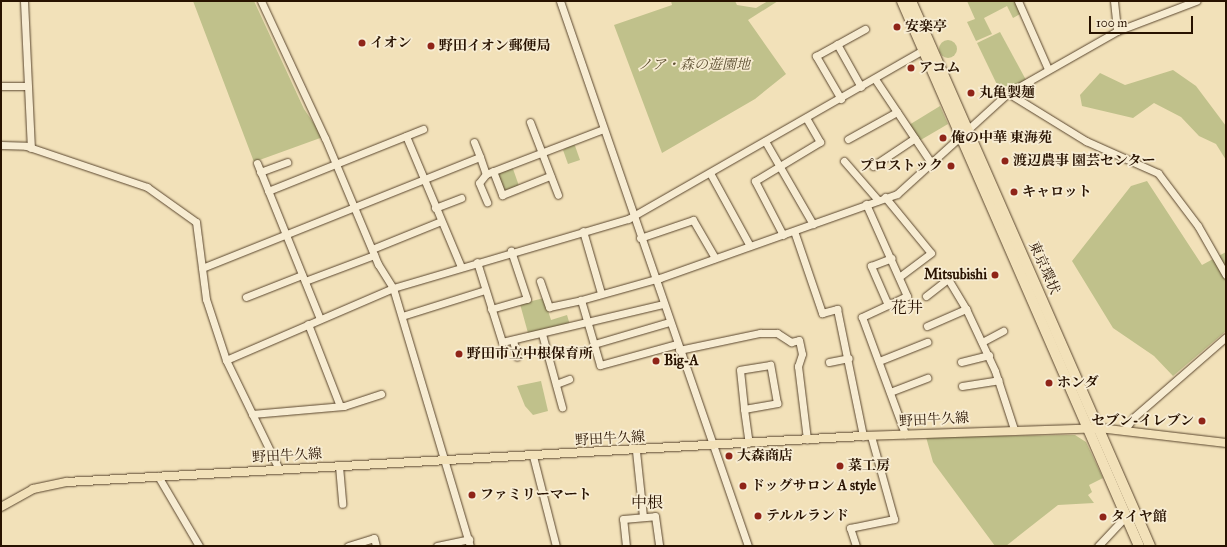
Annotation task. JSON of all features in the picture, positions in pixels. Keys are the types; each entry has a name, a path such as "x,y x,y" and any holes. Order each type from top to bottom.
{"highway":[{"name":"東京環状","path":"902,1 923,50 964,133 1099,428 1150,546"},
{"name":"東京環状","path":"911,1 964,133 1139,546"}],"main road":[{"name":"野田牛久線","path":"1,507 45,484 279,469 636,451 807,439 1014,429 1099,428 1125,429 1226,443"}],"street":[{"path":"24,1 26,86 31,148"},
{"path":"261,1 336,164 373,252 393,288 447,461 469,542 437,546"},
{"path":"560,1 711,446 748,546"},
{"path":"1018,1 1048,69"},
{"path":"1114,1 1117,31"},
{"path":"540,281 549,307 581,300 654,279 897,194 932,164 1008,93 1117,31 1196,1"},
{"path":"841,99 816,56 865,29"},
{"path":"837,44 861,87"},
{"path":"226,360 393,288 461,266 632,216 841,99 923,50"},
{"path":"875,79 932,164"},
{"path":"1,86 26,86"},
{"path":"1008,93 1086,141 1158,173 1198,226 1226,275"},
{"path":"848,139 897,112"},
{"path":"783,235 755,181 820,142 806,118"},
{"path":"530,122 540,153 558,195"},
{"path":"487,202 479,183 490,173 603,128"},
{"path":"268,192 423,129"},
{"path":"406,136 425,179 435,208 461,266"},
{"path":"873,166 915,138"},
{"path":"765,141 813,224"},
{"path":"474,142 480,157 502,195 550,176"},
{"path":"1,145 31,148 148,187 196,222 206,299 226,360 279,469"},
{"path":"202,268 480,157"},
{"path":"844,161 882,198 931,253 899,277"},
{"path":"260,172 286,162"},
{"path":"257,163 320,319"},
{"path":"710,173 750,246"},
{"path":"435,208 461,198"},
{"path":"866,204 892,258 907,296 862,317 905,434"},
{"path":"640,238 693,220 715,258"},
{"path":"246,297 373,252 441,221"},
{"path":"583,231 601,293"},
{"path":"794,231 822,313 837,309 867,436 894,519 850,528 857,546 863,546"},
{"path":"491,309 527,299 512,251"},
{"path":"888,305 871,266 892,258"},
{"path":"477,262 502,342 587,324 663,304"},
{"path":"926,296 948,279 966,309 989,356 999,380 1014,429"},
{"path":"402,316 485,290"},
{"path":"581,300 600,365 678,347 760,333 777,333 791,342 799,340 802,354 798,366 807,439"},
{"path":"927,326 966,309"},
{"path":"594,344 669,322"},
{"path":"308,324 340,406"},
{"path":"982,342 1003,331"},
{"path":"542,334 562,407"},
{"path":"1125,429 1134,417 1226,337"},
{"path":"513,340 517,357"},
{"path":"879,361 927,342"},
{"path":"962,362 989,356"},
{"path":"829,362 848,358"},
{"path":"744,409 777,403 774,364 740,370 744,409 749,443"},
{"path":"890,392 927,378"},
{"path":"556,384 569,379"},
{"path":"962,386 999,380"},
{"path":"252,414 340,406 381,394"},
{"path":"636,451 643,517"},
{"path":"533,456 556,546"},
{"path":"339,466 342,504"},
{"path":"158,476 199,546"},
{"path":"626,546 623,520 655,516 659,546"},
{"path":"1098,546 1126,516"},
{"path":"348,546 374,538 376,546"}],"green space":[{"path":"193,1 254,1 304,109 323,137 254,162"},
{"name":"ノア・森の遊園地","path":"671,1 735,1 737,5 756,8 768,1 778,1 748,20 786,74 755,99 662,153 614,25 672,5"},
{"path":"967,1 1015,1 1020,14 1013,18 1007,6 984,18 992,34 976,41 967,22 975,19"},
{"path":"1000,32 1026,80 1002,95 977,43"},
{"path":"948,40 954,43 957,49 954,55 948,58 942,55 939,49 942,43"},
{"path":"1173,70 1196,86 1226,126 1226,160 1216,144 1199,136 1181,117 1154,103 1133,118 1082,106 1080,95 1100,73 1125,85"},
{"path":"940,106 948,124 919,141 909,125"},
{"path":"574,143 580,160 568,164 563,150"},
{"path":"512,166 519,186 502,191 496,173"},
{"path":"1147,181 1202,265 1226,252 1226,331 1173,376 1154,356 1113,328 1072,261 1131,186"},
{"path":"544,298 551,320 567,315 570,325 528,333 520,304"},
{"path":"541,381 548,411 533,415 525,406 517,386"},
{"path":"1075,435 1086,442 1103,478 1089,485 1092,492 1088,495 1094,503 1058,505 1006,546 995,546 933,462 926,437"}],"place":[{"name":"安楽亭","path":"897,27"},
{"name":"イオン","path":"362,43"},
{"name":"野田イオン郵便局","path":"431,46"},
{"name":"アコム","path":"911,68"},
{"name":"丸亀製麺","path":"971,93"},
{"name":"俺の中華 東海苑","path":"943,138"},
{"name":"渡辺農事 園芸センター","path":"1005,161"},
{"name":"プロストック","path":"951,166"},
{"name":"キャロット","path":"1014,192"},
{"name":"Mitsubishi","path":"995,275"},
{"name":"野田市立中根保育所","path":"459,354"},
{"name":"Big-A","path":"656,361"},
{"name":"ホンダ","path":"1049,383"},
{"name":"セブン-イレブン","path":"1202,421"},
{"name":"大森商店","path":"729,456"},
{"name":"菜工房","path":"840,466"},
{"name":"ドッグサロン A style","path":"743,486"},
{"name":"ファミリーマート","path":"472,495"},
{"name":"テルルランド","path":"758,516"},
{"name":"タイヤ館","path":"1103,517"}],"district":[{"name":"花井","path":"907,308"},
{"name":"中根","path":"647,503"}]}
